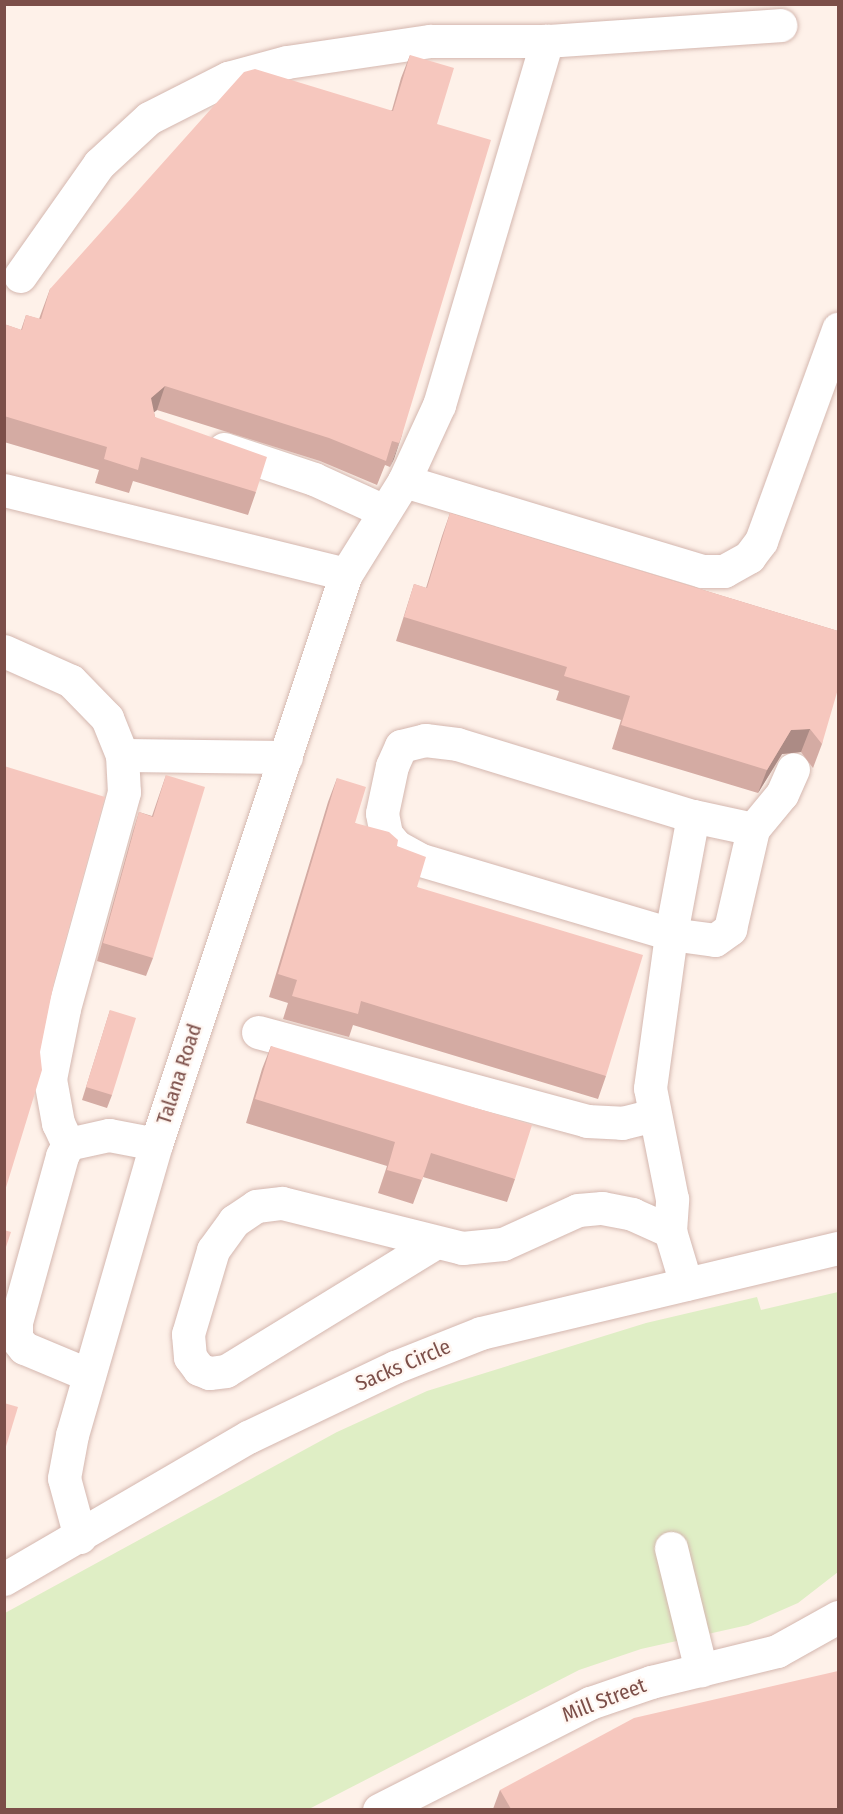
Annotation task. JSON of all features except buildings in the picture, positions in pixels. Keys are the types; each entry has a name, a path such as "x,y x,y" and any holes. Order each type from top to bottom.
{"street":[{"path":"20,276 99,164 149,118 219,83 287,62 430,41 547,41 780,25"},
{"name":"Talana Road","path":"80,1537 64,1478 90,1375 156,1144 346,574 404,481 439,405 547,41"},
{"path":"404,481 702,572 724,571 749,557 761,541 838,329"},
{"path":"193,438 314,479 384,511"},
{"path":"4,490 346,574"},
{"path":"4,651 71,681 107,718 122,755 124,792 64,1009 50,1079 58,1123 68,1143 16,1322 16,1338 24,1348 90,1375"},
{"path":"753,829 693,816 457,744 425,740 401,746 392,766 382,813 386,834 396,846 421,860 671,934 704,941 723,937 730,929 753,829 782,794 793,769"},
{"path":"122,755 286,757"},
{"path":"686,1284 670,1231 672,1199 652,1115 650,1088 671,934 693,816"},
{"path":"258,1032 587,1121 622,1123 652,1115"},
{"path":"68,1143 109,1135 156,1144"},
{"path":"433,1244 226,1371 209,1373 199,1369 190,1357 188,1334 213,1250 234,1221 256,1206 282,1203 433,1244 483,1249 503,1244 560,1216 602,1208 632,1214 670,1231"},
{"name":"Sacks Circle","path":"4,1579 80,1537 248,1437 395,1367 482,1333 838,1248"},
{"path":"671,1548 701,1670"},
{"name":"Mill Street","path":"379,1809 421,1800 590,1703 651,1682 777,1650 838,1617"}],"green space":[{"path":"838,1292 838,1572 798,1603 748,1625 641,1649 579,1670 309,1809 5,1810 5,1613 337,1432 427,1391 646,1323 757,1297 761,1310"}]}
